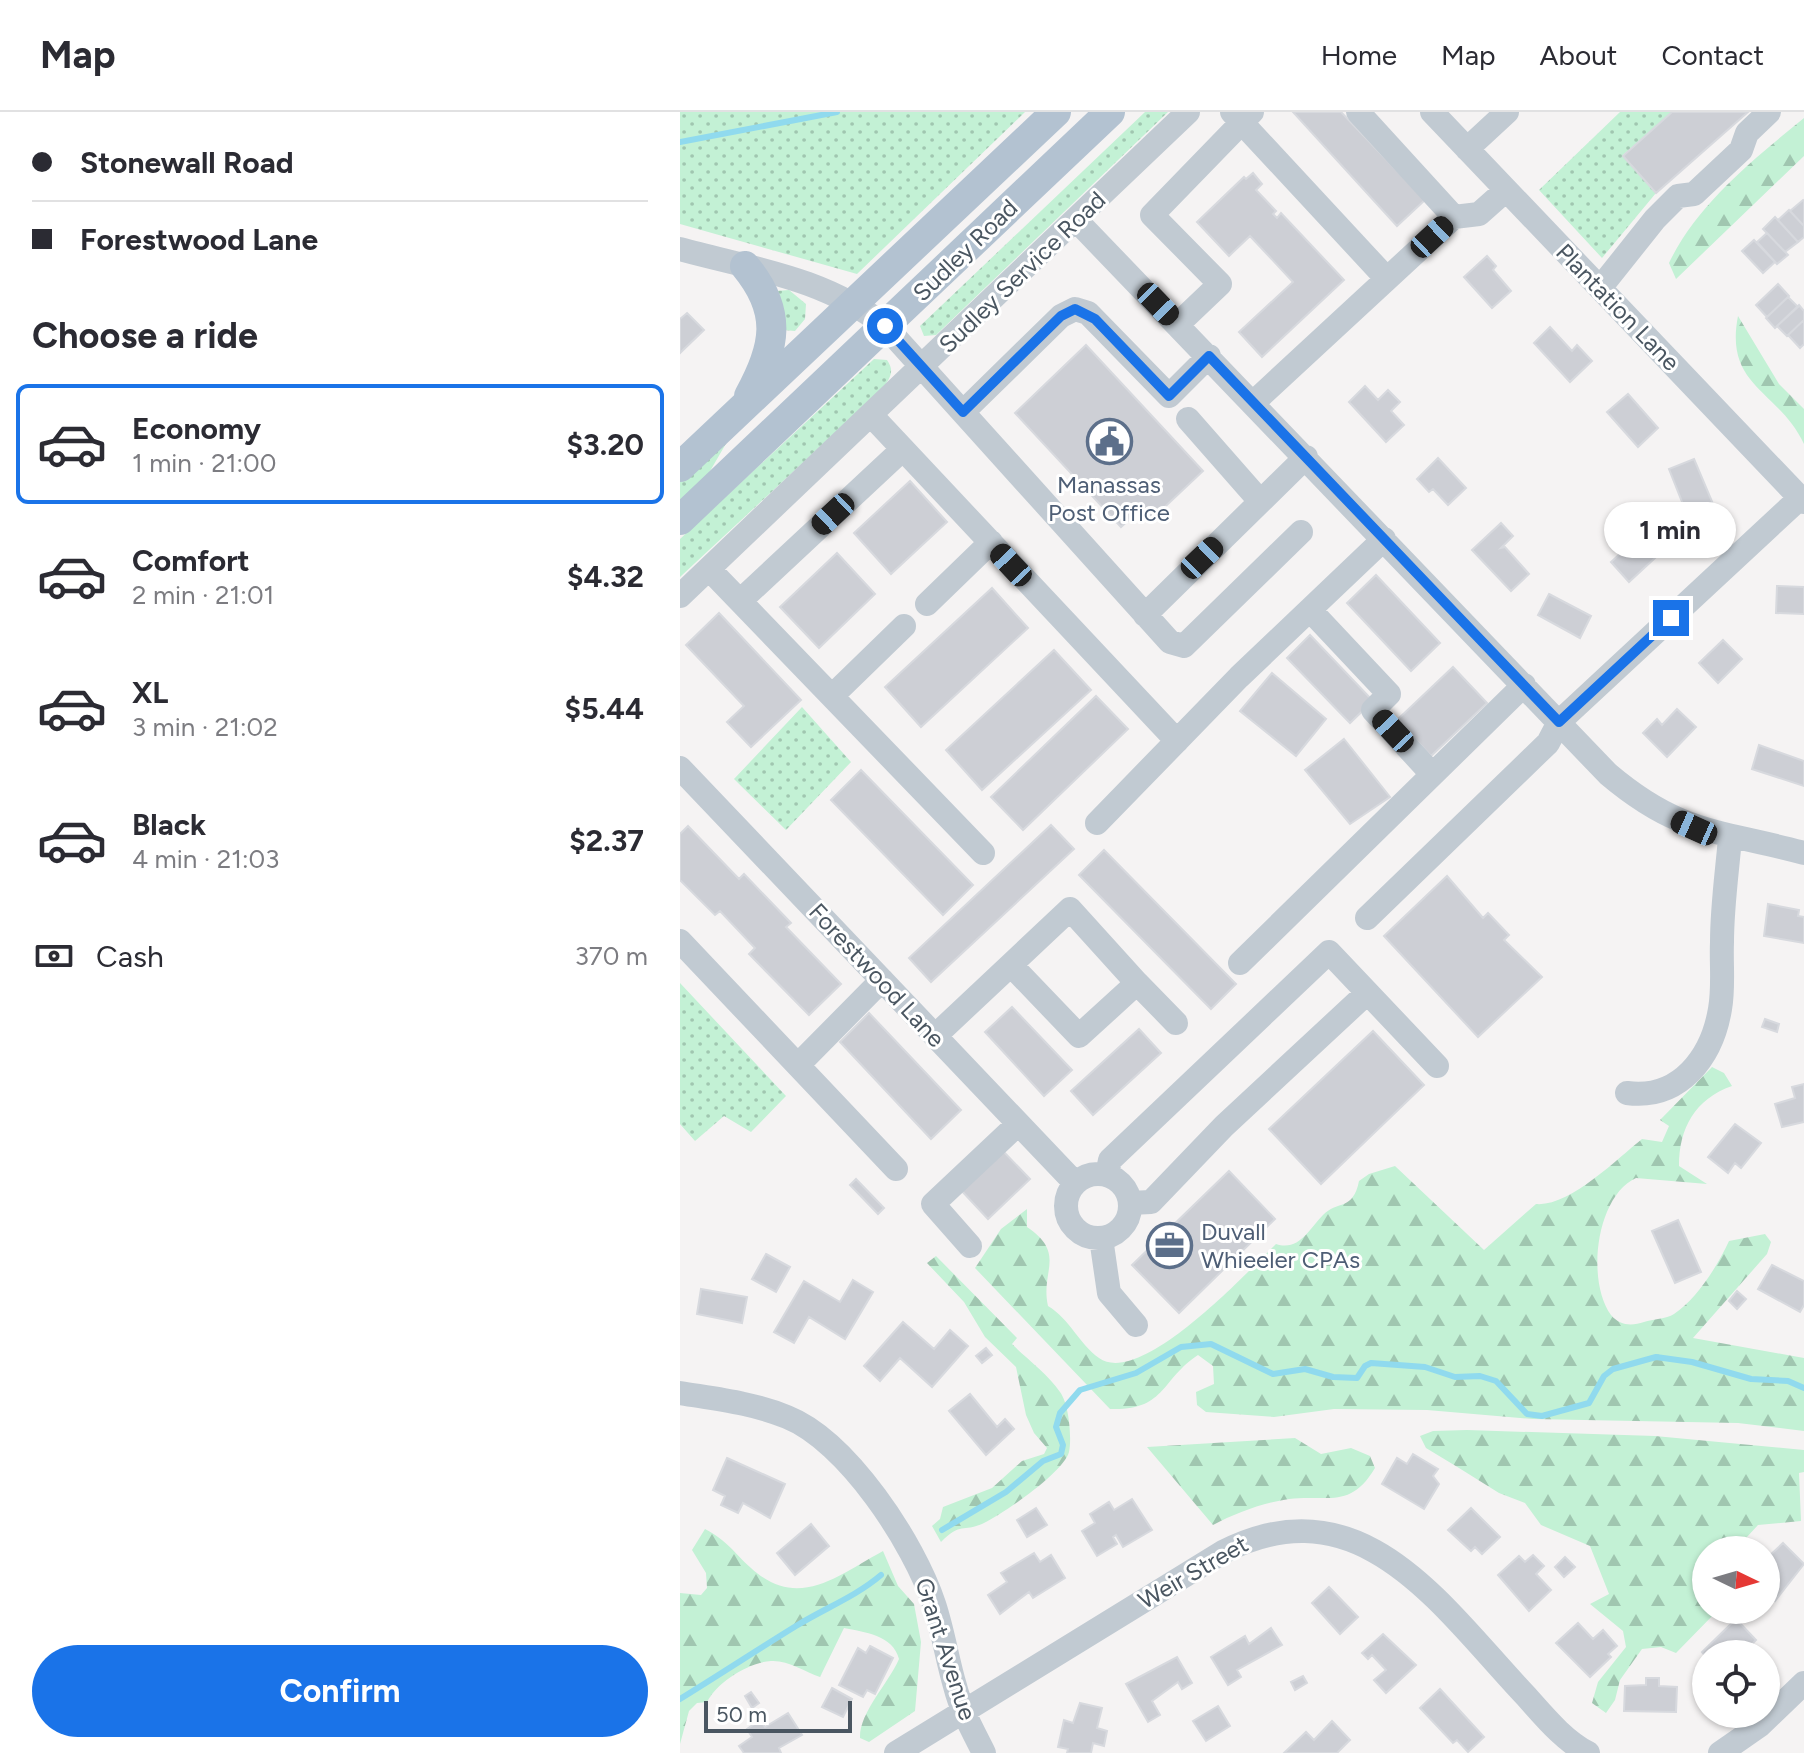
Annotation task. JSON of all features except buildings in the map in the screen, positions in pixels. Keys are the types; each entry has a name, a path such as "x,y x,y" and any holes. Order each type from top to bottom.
{"main road":[{"name":"Sudley Road","path":"680,467 1056,112"},
{"name":"Sudley Road","path":"680,520 1110,112"},
{"path":"737,414 756,384 773,327 767,298 745,266"}],"street":[{"name":"Sudley Service Road","path":"680,596 1188,112"},
{"path":"1358,112 1454,217"},
{"name":"Plantation Lane","path":"1432,112 1802,500"},
{"path":"1467,149 1507,112"},
{"path":"1600,288 1655,219 1678,196 1694,194 1741,150 1747,133 1769,112"},
{"path":"1178,324 1220,284 1152,215 1242,115 1387,279"},
{"path":"1254,402 1454,217 1479,214 1506,190"},
{"path":"1076,220 1634,796 1694,828 1804,853"},
{"path":"680,249 816,285 856,303 885,326 1170,642 1184,646 1301,532"},
{"path":"963,412 1061,316 1075,309 1095,319 1169,396 1209,356"},
{"path":"871,415 1177,741"},
{"path":"1188,419 1260,501"},
{"path":"740,601 903,449"},
{"path":"1145,615 1306,457"},
{"path":"1367,918 1548,743 1559,722 1802,500"},
{"path":"1097,823 1384,539"},
{"path":"927,604 991,542"},
{"path":"709,569 983,853"},
{"path":"1310,610 1389,694 1373,710 1432,774"},
{"path":"832,696 904,626"},
{"path":"1240,963 1524,685"},
{"name":"Forestwood Lane","path":"680,768 1075,1183"},
{"path":"1627,1093 1667,1089 1684,1079 1705,1054 1720,1010 1730,838"},
{"path":"935,1036 1070,909 1176,1023"},
{"path":"680,941 896,1169"},
{"path":"1107,1175 1110,1160 1329,952 1437,1066"},
{"path":"1011,965 1079,1036 1137,983"},
{"path":"798,1065 882,980"},
{"path":"1130,1203 1151,1202 1224,1126 1367,993"},
{"path":"970,1246 933,1204 1018,1124"},
{"path":"1091,1174 1107,1175 1123,1185 1130,1203 1122,1226 1101,1238 1078,1231 1068,1218 1066,1202 1075,1183 1091,1174"},
{"path":"1101,1238 1109,1293 1136,1325"},
{"name":"Grant Avenue","path":"680,1393 789,1417 831,1445 869,1491 916,1563 933,1600 963,1711 984,1753"},
{"name":"Weir Street","path":"896,1753 1223,1552 1264,1533 1317,1529 1363,1542 1402,1569 1561,1734 1588,1753"},
{"path":"1720,1753 1759,1726 1804,1683"}],"green space":[{"path":"680,112 1025,112 857,274 680,224"},
{"path":"1145,112 1168,112 936,335 924,336 920,326"},
{"path":"1620,112 1672,112 1623,155 1656,193 1602,258 1539,190"},
{"path":"1804,118 1804,156 1676,279 1669,263 1695,221 1728,184"},
{"path":"789,290 806,304 805,319 795,331 783,330 776,291"},
{"path":"1738,316 1779,384 1804,409 1804,444 1781,411 1746,373 1736,340"},
{"path":"874,359 887,360 891,368 883,388 680,577 680,539"},
{"path":"731,435 706,478 680,503 680,482"},
{"path":"802,707 851,762 786,830 734,779"},
{"path":"680,983 786,1096 751,1132 724,1116 695,1141 680,1124"},
{"path":"1712,1067 1724,1073 1732,1086 1708,1099 1692,1117 1682,1139 1679,1166 1707,1184 1636,1178 1622,1188 1604,1220 1599,1240 1597,1261 1603,1300 1611,1315 1626,1324 1671,1316 1699,1291 1729,1241 1765,1234 1771,1242 1767,1254 1693,1338 1804,1358 1804,1431 1738,1423 1533,1419 1427,1410 1334,1409 1274,1417 1206,1412 1197,1405 1196,1392 1214,1384 1213,1366 1198,1355 1153,1399 1142,1405 1110,1409 975,1268 1001,1229 1027,1209 1027,1227 1039,1237 1049,1255 1048,1306 1099,1358 1118,1363 1140,1357 1193,1322 1276,1244 1284,1246 1298,1242 1329,1210 1349,1201 1359,1181 1369,1174 1395,1166 1484,1250 1536,1204 1549,1203 1577,1190 1642,1139 1662,1142 1669,1126 1660,1120"},
{"path":"936,1256 1017,1338 1012,1344 1055,1385 1068,1413 1070,1438 1065,1460 1032,1492 993,1518 977,1526 958,1529 941,1542 932,1526 940,1519 943,1507 992,1488 1022,1461 1044,1454 1047,1448 1034,1433 1026,1415 1016,1367 985,1337 964,1302 927,1263"},
{"path":"1433,1431 1655,1436 1804,1450 1804,1472 1799,1473 1801,1521 1758,1525 1748,1536 1692,1536 1692,1624 1704,1624 1676,1653 1661,1647 1642,1649 1620,1680 1615,1700 1606,1713 1592,1703 1598,1682 1626,1647 1623,1631 1590,1604 1609,1594 1590,1546 1541,1525 1525,1503 1499,1493 1426,1448 1420,1436"},
{"path":"1295,1438 1321,1454 1351,1448 1370,1456 1375,1468 1366,1481 1347,1495 1279,1501 1213,1525 1147,1447"},
{"path":"705,1529 725,1542 768,1581 785,1587 817,1585 883,1551 898,1586 914,1604 921,1642 915,1711 869,1742 860,1738 864,1719 899,1659 896,1651 884,1640 844,1628 820,1677 777,1661 762,1662 743,1669 725,1681 707,1702 697,1703 689,1711 680,1744 680,1593 701,1595 707,1588 706,1573 692,1550"}],"waterway":[{"path":"680,142 837,112"},
{"path":"942,1530 1006,1492 1043,1461 1061,1454 1063,1445 1056,1427 1060,1413 1080,1390 1136,1373 1181,1347 1211,1344 1273,1374 1305,1369 1333,1377 1357,1378 1371,1363 1425,1367 1455,1377 1480,1376 1496,1381 1527,1414 1542,1416 1589,1403 1604,1376 1613,1369 1656,1357 1692,1362 1751,1379 1788,1381 1804,1388"},
{"path":"680,1699 881,1575"}],"place":[{"name":"Manassas Post Office","path":"1109,442"},
{"name":"Duvall Whieeler CPAs","path":"1170,1245"}],"route":[{"path":"885,326 963,412 1061,316 1075,309 1081,309 1095,319 1169,396 1209,356 1559,722 1671,618"}]}
